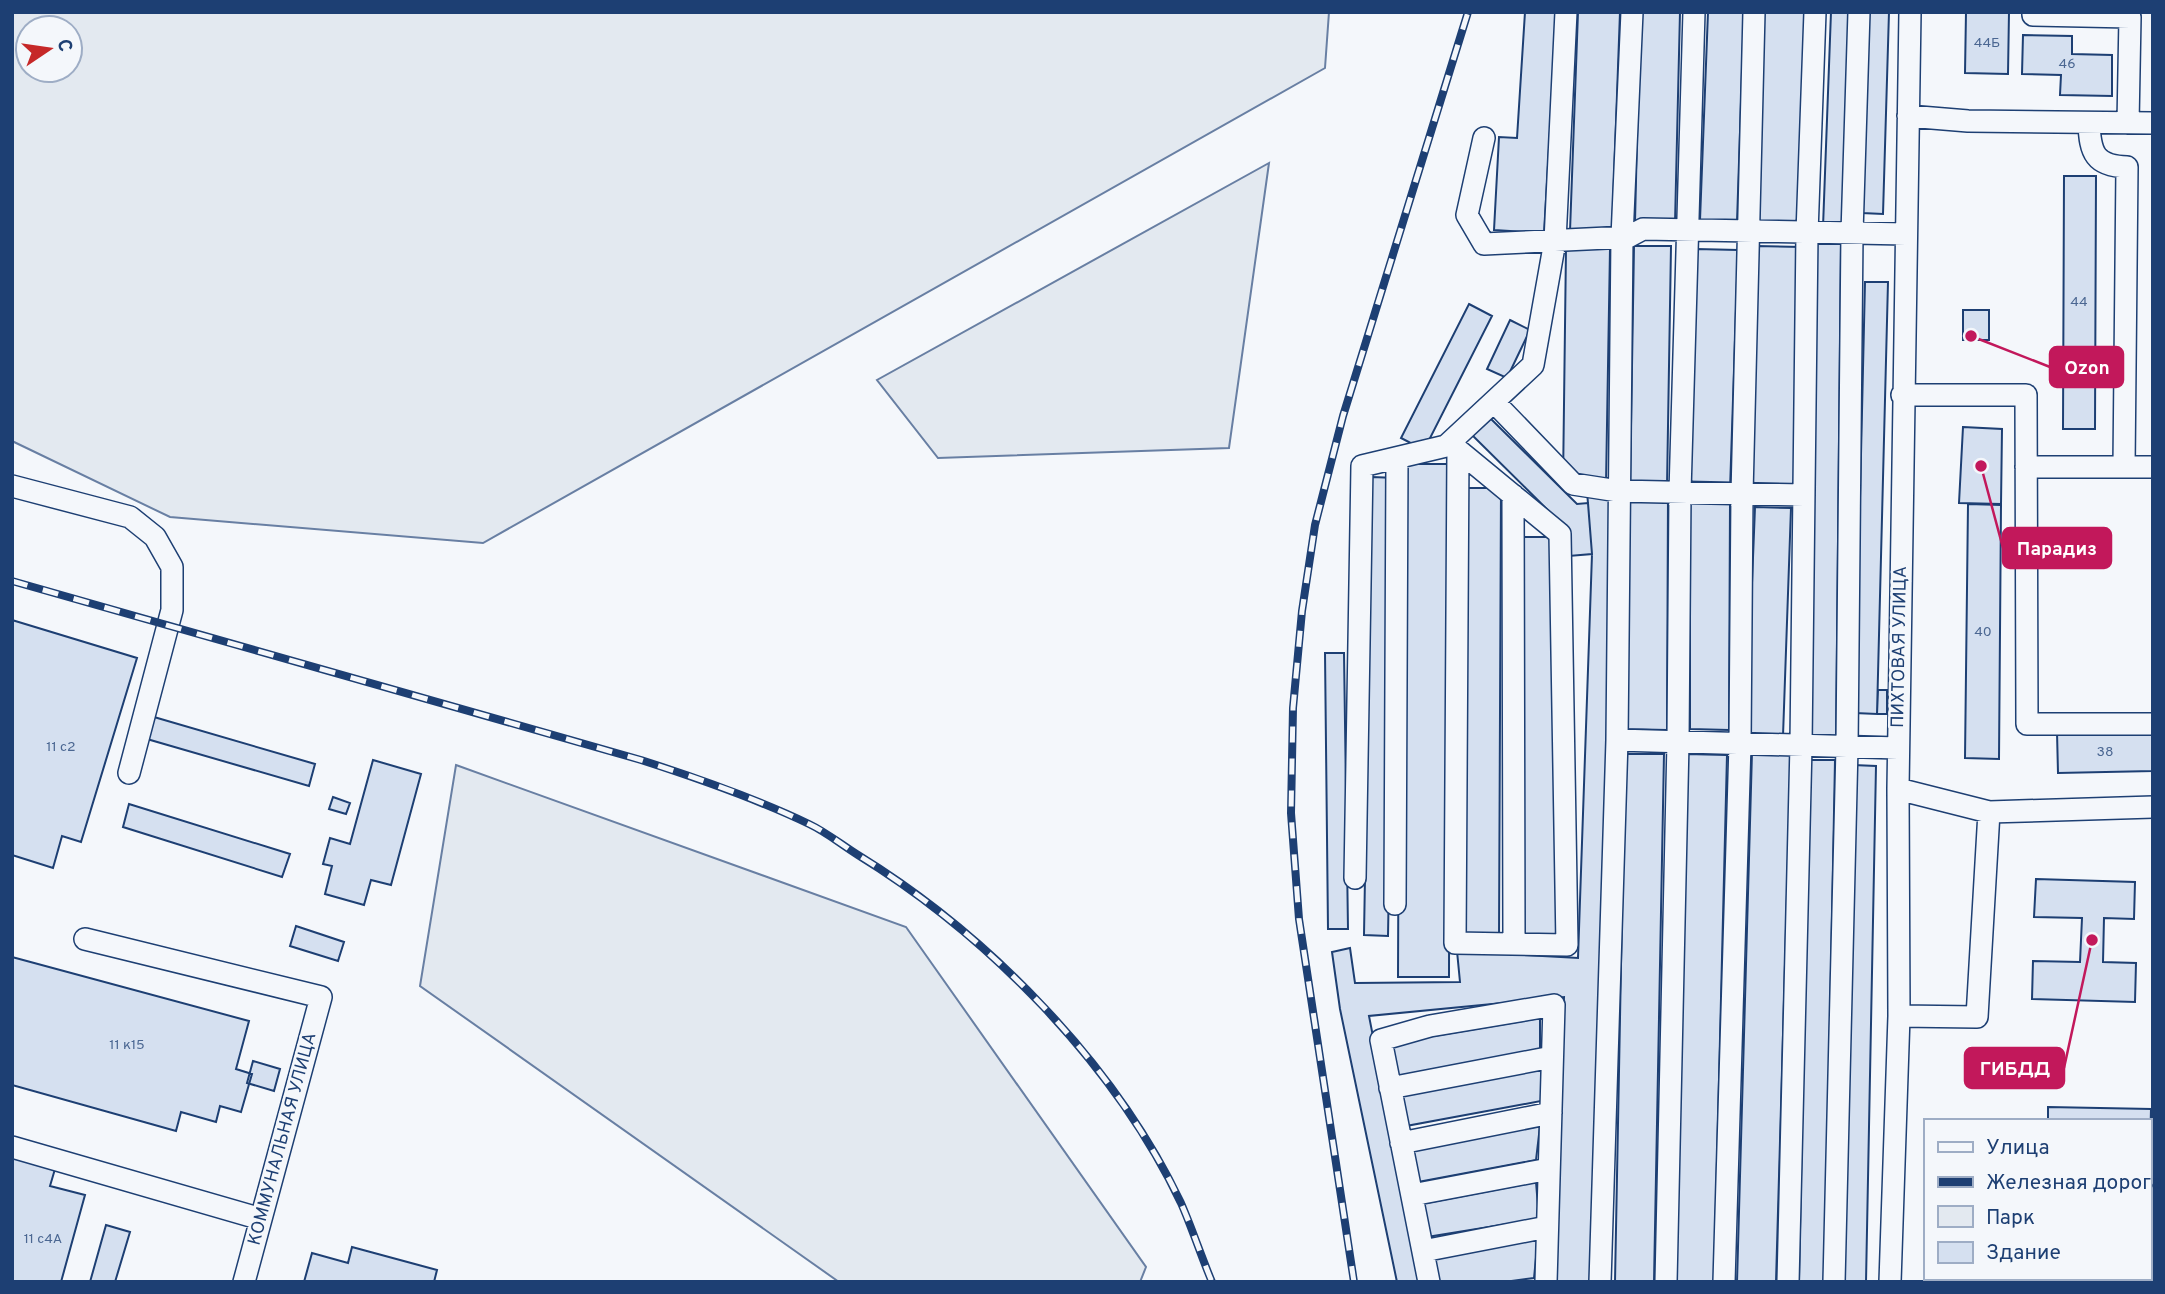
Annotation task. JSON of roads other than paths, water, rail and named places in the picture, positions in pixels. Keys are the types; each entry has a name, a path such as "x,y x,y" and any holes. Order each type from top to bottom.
{"street":[{"path":"1355,878 1362,466 1454,446 1560,534 1567,945 1455,943 1454,446 1494,401 1534,365 1555,240 1566,12"},
{"path":"1600,1282 1617,740 1622,237 1632,12"},
{"path":"1666,1282 1678,742 1680,492 1695,12"},
{"path":"1724,1282 1740,744 1742,494 1754,12"},
{"path":"1788,1282 1801,746 1807,233 1815,12"},
{"path":"1834,1282 1847,747 1852,233 1859,12"},
{"name":"ПИХТОВАЯ УЛИЦА","path":"1891,1282 1899,1016 1898,748 1910,12"},
{"path":"2033,12 2033,15 2130,17 2128,123"},
{"path":"1908,116 1968,121 2153,122"},
{"path":"2089,123 2090,145 2098,158 2111,166 2127,167 2124,467"},
{"path":"1484,138 1467,215 1484,244 1622,237 1643,229 1906,234"},
{"path":"1902,395 2026,395 2027,724 2153,724"},
{"path":"1494,401 1573,484 1618,491 1804,495"},
{"path":"1395,904 1396,458"},
{"path":"2026,467 2153,467"},
{"path":"12,486 130,517 155,537 172,568 172,610 129,773"},
{"path":"1513,495 1514,944"},
{"path":"1617,740 1898,748"},
{"path":"1898,789 1989,812 2153,807"},
{"path":"1899,1016 1978,1017 1989,812"},
{"name":"КОММУНАЛЬНАЯ УЛИЦА","path":"85,939 321,997 244,1282"},
{"path":"1429,1282 1381,1040 1430,1026 1554,1005 1546,1282"},
{"path":"1390,1088 1552,1058"},
{"path":"1401,1143 1551,1113"},
{"path":"12,1147 261,1219"},
{"path":"1412,1195 1549,1169"},
{"path":"1423,1251 1548,1227"}],"railway":[{"path":"1354,1282 1299,919 1291,813 1293,708 1302,611 1315,525 1343,416 1468,12"},
{"path":"12,581 641,760 747,797 822,831 906,887 954,924 1044,1007 1084,1053 1121,1101 1154,1151 1181,1203 1212,1282"}],"place":[{"name":"Ozon","path":"1971,336"},
{"name":"Парадиз","path":"1981,466"},
{"name":"ГИБДД","path":"2092,940"}]}
